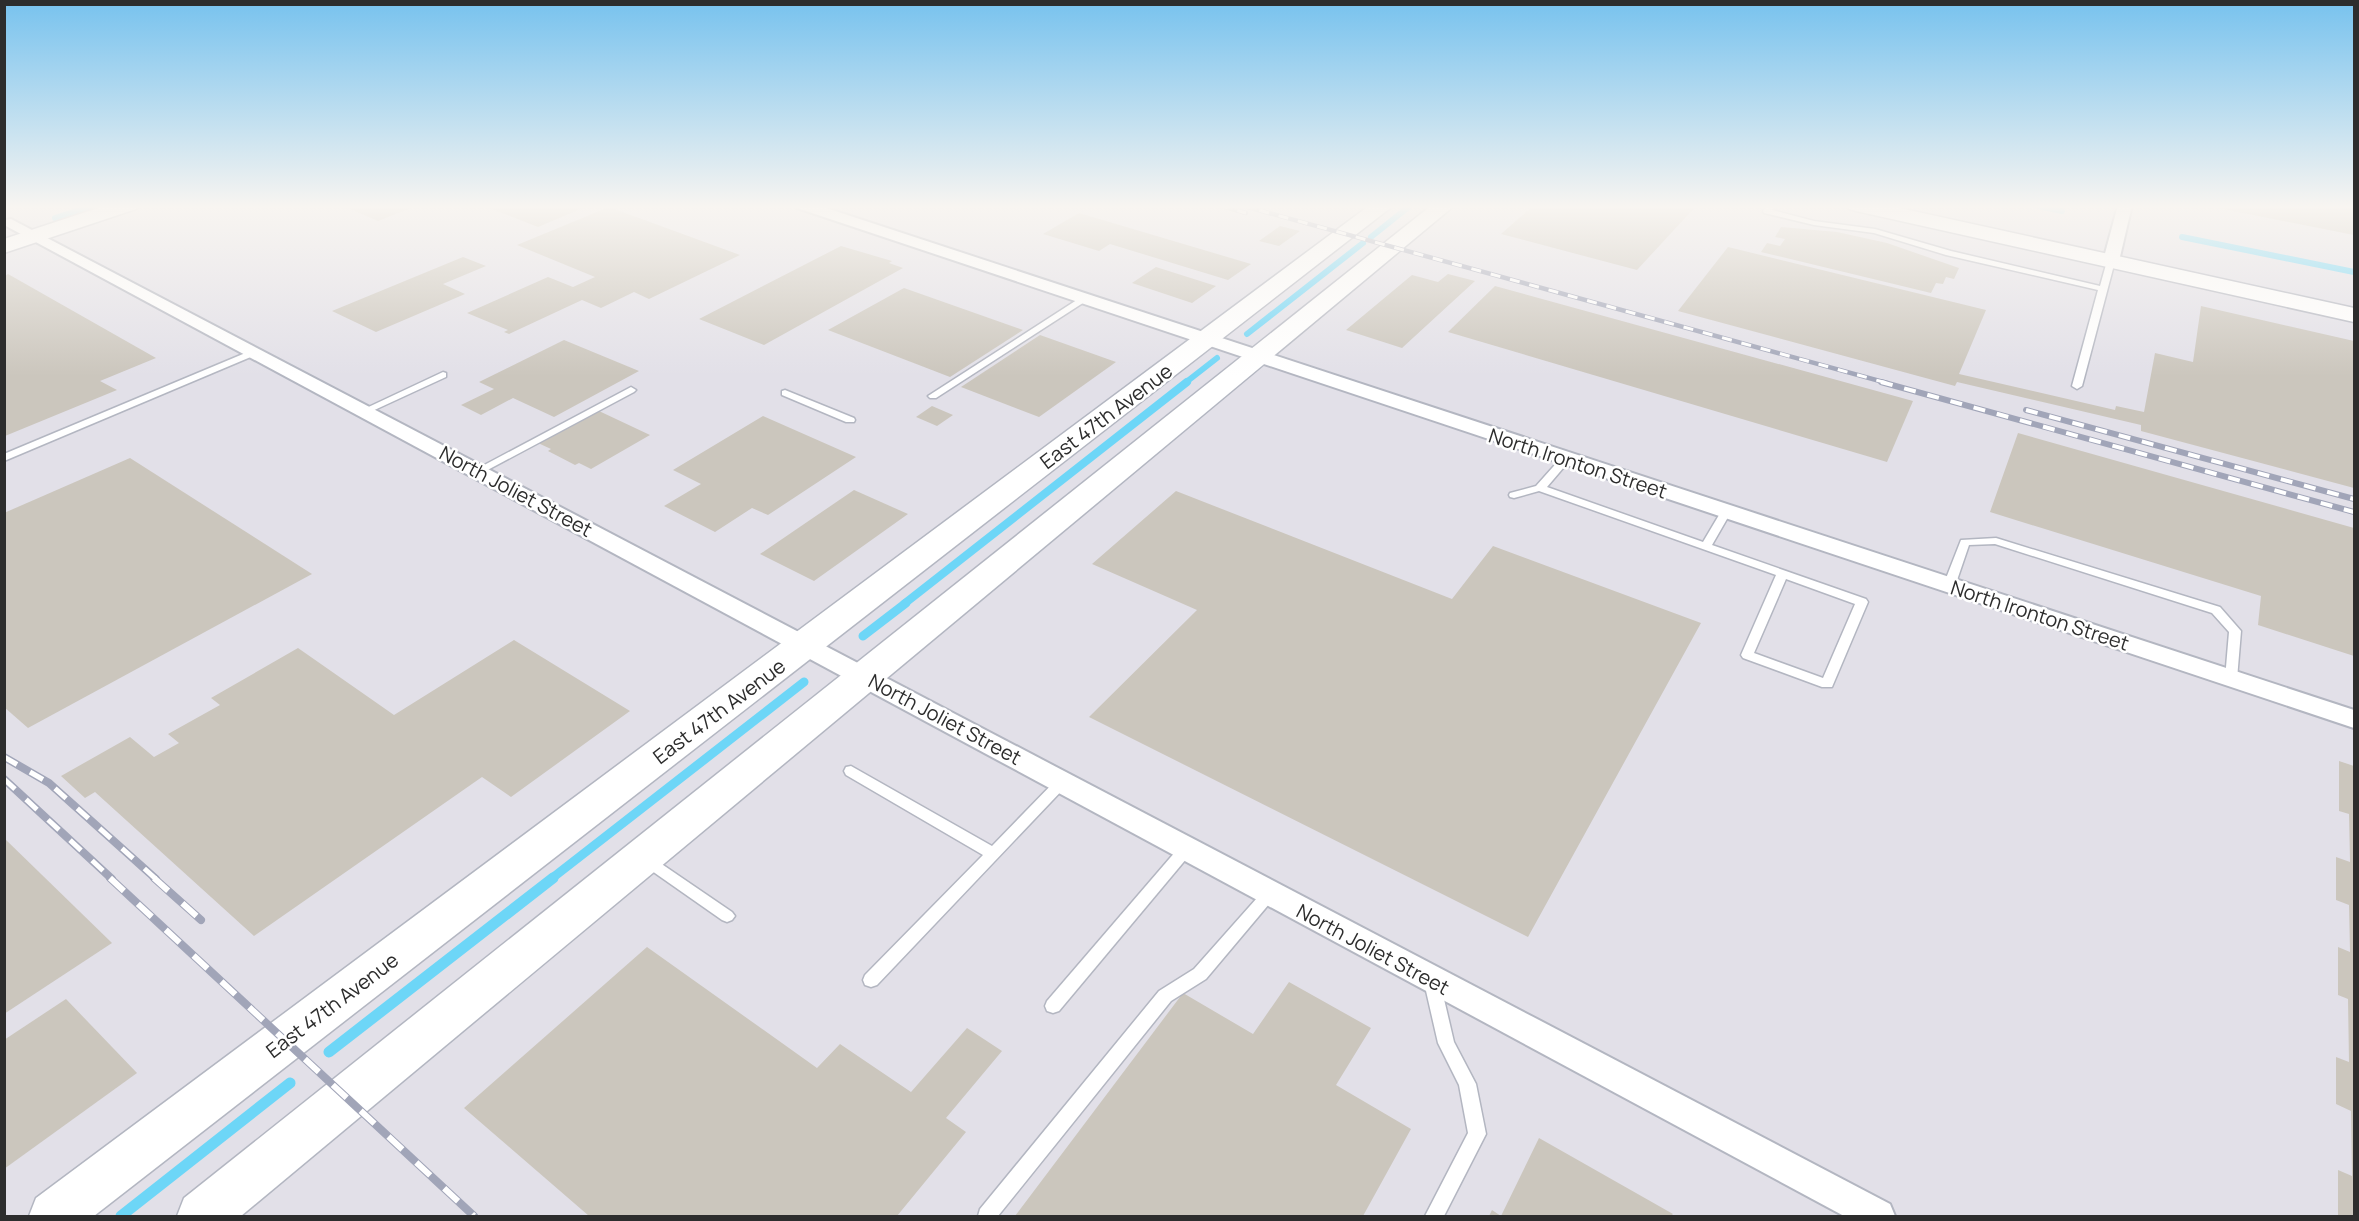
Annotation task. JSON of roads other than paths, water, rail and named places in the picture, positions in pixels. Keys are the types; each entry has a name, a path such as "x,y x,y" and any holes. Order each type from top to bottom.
{"main road":[{"name":"East 47th Avenue","path":"54,1216 1309,262"},
{"path":"202,1216 1375,262"},
{"path":"2145,262 2355,315"},
{"path":"2156,262 2355,299"}],"street":[{"name":"North Joliet Street","path":"85,262 1187,848 1432,981 1878,1216"},
{"name":"North Ironton Street","path":"972,262 2355,719"}],"lane":[{"path":"1984,262 2103,289"},
{"path":"2077,386 2111,262"},
{"path":"933,396 1083,299"},
{"path":"4,458 255,352"},
{"path":"364,411 443,375"},
{"path":"478,471 631,390"},
{"path":"785,393 850,420"},
{"path":"1514,495 1540,488 1565,459"},
{"path":"1540,488 1862,602 1827,684 1747,655 1782,574"},
{"path":"1706,546 1726,512"},
{"path":"1949,586 1965,542 1996,541 2216,610 2235,631 2231,679"},
{"path":"851,771 993,854"},
{"path":"871,980 1063,782"},
{"path":"1053,1006 1187,848"},
{"path":"644,858 728,916"},
{"path":"987,1216 1165,996 1200,974 1270,893"},
{"path":"1432,981 1446,1043 1467,1084 1477,1134 1434,1216"}],"waterway":[{"path":"1247,334 1339,262"},
{"path":"2305,262 2354,272"},
{"path":"1185,383 1217,358"},
{"path":"904,604 1187,382"},
{"path":"863,636 906,603"},
{"path":"551,879 804,682"},
{"path":"329,1052 553,878"},
{"path":"121,1216 290,1083"}],"railway":[{"path":"1447,262 1887,383"},
{"path":"1881,382 2354,512"},
{"path":"2026,410 2354,499"},
{"path":"4,757 49,783 156,879"},
{"path":"4,779 112,879"},
{"path":"110,878 474,1216"},
{"path":"154,878 201,920"}]}
